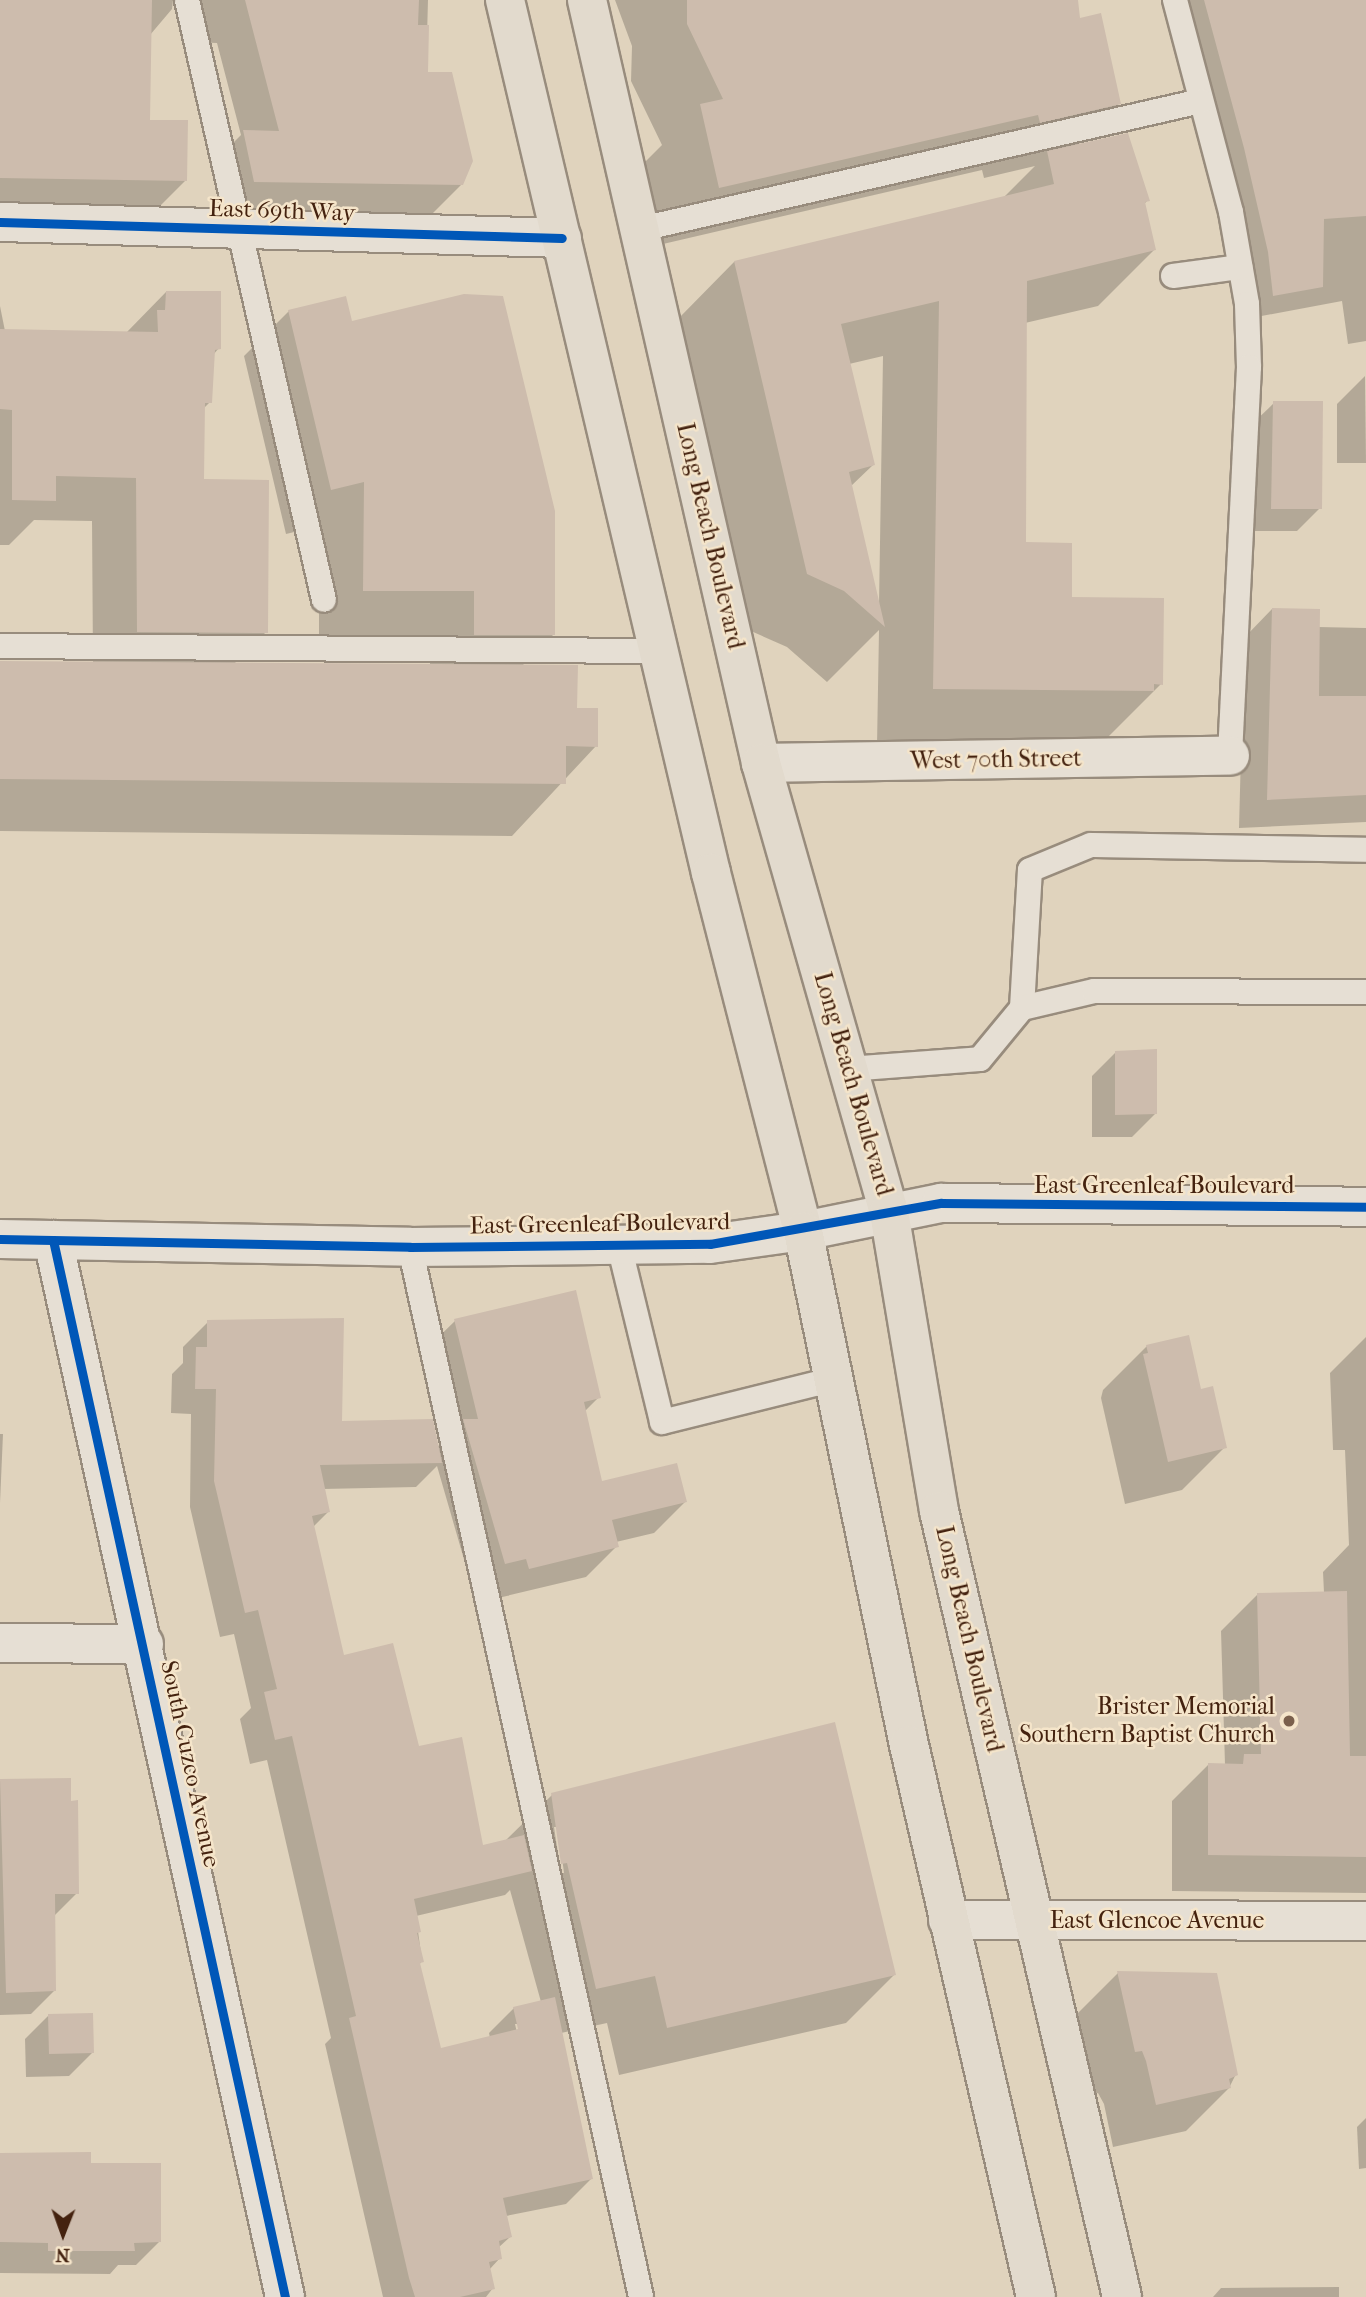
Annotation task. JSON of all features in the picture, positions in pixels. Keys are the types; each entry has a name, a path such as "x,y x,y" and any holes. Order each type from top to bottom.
{"main road":[{"path":"505,0 658,650 803,1231 948,1920 1036,2297"},
{"name":"Long Beach Boulevard","path":"587,0 761,763 889,1212 939,1511 1122,2297"}],"street":[{"name":"East 69th Way","path":"0,222 562,238"},
{"name":"West 70th Street","path":"761,763 1230,756"},
{"name":"East Greenleaf Boulevard","path":"0,1239 410,1247 710,1244 803,1231 941,1203 1366,1207"},
{"name":"South Cuzco Avenue","path":"53,1240 144,1644 285,2297"},
{"path":"0,1643 144,1644"},
{"name":"East Glencoe Avenue","path":"948,1920 1366,1921"}],"lane":[{"path":"187,0 324,600"},
{"path":"1175,0 1231,212 1247,304 1250,367 1230,756"},
{"path":"641,229 1201,101"},
{"path":"1172,276 1240,267"},
{"path":"0,646 658,650"},
{"path":"848,1069 980,1059 1022,1008 1030,870 1091,845 1366,850"},
{"path":"1022,1008 1094,991 1366,992"},
{"path":"619,1245 662,1422 834,1379"},
{"path":"410,1247 641,2297"}],"building":[{"path":"0,0 152,0 150,120 188,120 187,181 0,178"},
{"path":"245,0 419,0 418,25 429,25 428,72 452,72 473,161 463,185 254,182 243,130 279,131"},
{"path":"687,0 1078,0 1080,18 1101,13 1121,104 1040,123 1038,115 719,188 700,104 723,99 687,24"},
{"path":"1204,0 1366,0 1366,216 1324,219 1323,287 1273,296 1268,252 1244,148"},
{"path":"1128,133 1150,201 1145,202 1156,250 1027,281 1026,542 1072,543 1072,597 1164,598 1163,685 1154,684 1154,691 933,689 939,301 841,324 875,465 849,472 885,627 844,591 807,574 734,261 1054,184 1047,151"},
{"path":"166,291 221,291 221,349 215,350 212,403 205,403 204,479 269,480 268,633 137,632 136,478 56,476 56,501 12,500 12,410 0,409 0,329 158,332 157,310 165,310"},
{"path":"464,294 503,296 555,511 555,635 474,635 474,591 363,591 364,482 331,490 288,310 346,296 352,321"},
{"path":"1273,401 1323,401 1322,509 1271,509"},
{"path":"1272,608 1320,609 1319,696 1366,696 1366,795 1267,800"},
{"path":"0,661 578,665 577,708 598,708 598,747 566,746 566,784 0,779"},
{"path":"1157,1049 1157,1114 1115,1115 1115,1051"},
{"path":"576,1290 601,1398 584,1402 602,1481 677,1463 687,1502 612,1520 619,1547 529,1569 526,1559 505,1564 463,1419 478,1419 454,1319"},
{"path":"344,1318 342,1421 433,1419 442,1463 320,1465 330,1512 312,1516 344,1655 393,1643 419,1746 462,1737 483,1845 524,1835 532,1871 414,1899 421,1932 417,1933 424,1962 420,1963 441,2048 518,2029 513,2007 555,1997 593,2179 503,2198 512,2237 499,2241 502,2259 489,2262 495,2289 460,2297 415,2297 409,2278 349,2018 356,2016 292,1736 275,1740 264,1692 277,1689 258,1610 245,1613 214,1481 216,1389 195,1389 196,1347 207,1347 207,1320"},
{"path":"1189,1335 1201,1389 1213,1386 1227,1448 1168,1462 1143,1354 1148,1353 1146,1345"},
{"path":"1347,1591 1350,1756 1366,1756 1366,1857 1208,1855 1208,1763 1243,1764 1244,1754 1261,1754 1257,1593"},
{"path":"835,1722 896,1975 667,2028 655,1976 596,1989 567,1863 561,1864 551,1793"},
{"path":"71,1778 71,1801 78,1800 79,1894 55,1894 56,1991 6,1993 0,1779"},
{"path":"1117,1971 1217,1973 1238,2075 1229,2079 1231,2088 1156,2105 1146,2061 1142,2051 1135,2052"},
{"path":"93,2013 94,2053 49,2054 48,2014"},
{"path":"91,2152 91,2163 161,2163 161,2242 134,2243 135,2251 48,2251 48,2243 0,2242 0,2153"}],"cycle path":[{"path":"0,222 562,238"},
{"path":"0,1239 410,1247 710,1244 941,1203 1366,1207"},
{"path":"53,1240 285,2297"}],"place":[{"name":"Brister Memorial Southern Baptist Church","path":"1289,1721"}]}
